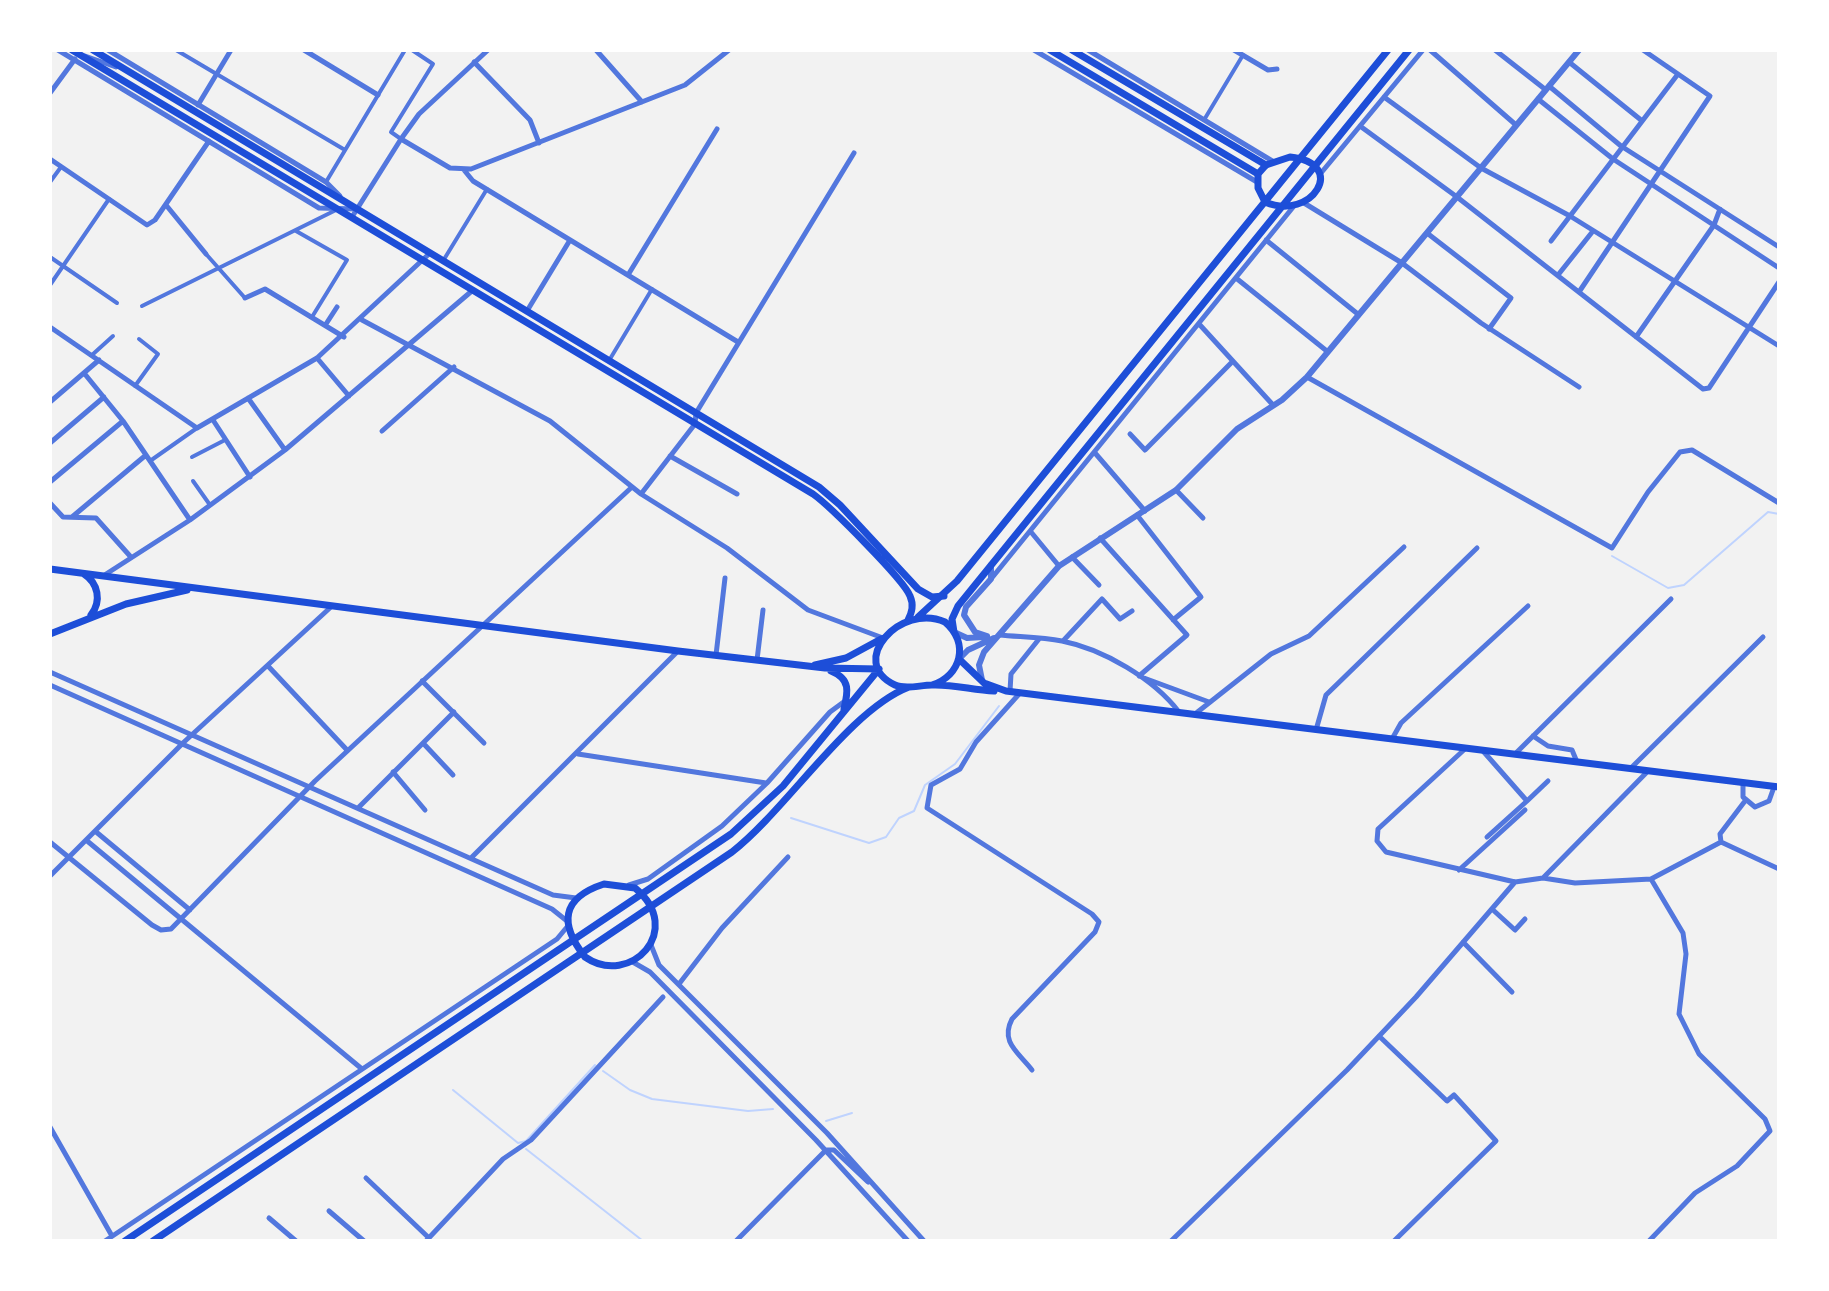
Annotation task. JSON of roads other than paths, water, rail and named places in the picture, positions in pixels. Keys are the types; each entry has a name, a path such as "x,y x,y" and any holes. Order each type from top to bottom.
{"main road":[{"path":"93,50 343,201 354,213"},
{"path":"1050,50 1258,178 1265,202"},
{"path":"1072,50 1270,164"},
{"path":"811,665 846,658 918,617 946,595 1388,50"},
{"path":"1008,691 984,683 959,659 954,612 1281,207 1318,169 1409,50"},
{"path":"73,55 83,57 287,180 339,209 354,213 428,257 473,290 829,506 909,593 913,607 908,620"},
{"path":"1258,178 1270,164 1300,158 1318,169"},
{"path":"1265,202 1281,207 1304,203 1319,187 1318,169"},
{"path":"428,257 443,261 828,494 918,589 932,597 946,595"},
{"path":"50,569 678,651 825,668 879,669"},
{"path":"81,573 89,577 96,590"},
{"path":"90,617 96,606 96,590 102,576"},
{"path":"50,634 90,617 156,596 201,588"},
{"path":"918,617 937,619 954,632"},
{"path":"883,638 877,651 879,669 893,683 909,687 932,685 1020,692 1776,787"},
{"path":"932,685 948,677 959,659"},
{"path":"825,668 845,681 847,700 844,712"},
{"path":"125,1241 574,941 752,817 792,775 879,669"},
{"path":"153,1241 745,842 847,733 888,698 909,687"},
{"path":"604,884 629,885 642,895 651,908 657,930 651,945 630,961 605,965 582,954 567,924 577,898 604,884"}],"street":[{"path":"58,50 73,55 319,208 339,209"},
{"path":"108,50 326,182 343,201 339,209 142,306"},
{"path":"176,50 345,150"},
{"path":"198,105 231,50"},
{"path":"304,50 378,95"},
{"path":"326,182 405,50"},
{"path":"412,50 433,64 391,132 450,168 464,170 685,85 730,51"},
{"path":"354,213 419,114 488,50"},
{"path":"596,50 642,102"},
{"path":"1034,50 1258,178"},
{"path":"1088,50 1270,164"},
{"path":"1234,50 1268,70 1277,69"},
{"path":"1318,169 1360,126 1423,50"},
{"path":"1430,50 1516,125"},
{"path":"1495,50 1621,146 1779,247"},
{"path":"1566,50 1641,120"},
{"path":"1579,292 1710,96 1643,50"},
{"path":"50,93 73,55"},
{"path":"1204,120 1243,55"},
{"path":"984,683 980,659 1059,566 1099,537 1176,490 1237,429 1307,377 1574,56"},
{"path":"83,57 95,57 132,73"},
{"path":"474,62 530,120 539,143"},
{"path":"1551,241 1678,74"},
{"path":"1384,97 1481,168 1570,216 1612,245 1779,346"},
{"path":"1538,99 1613,159 1779,268"},
{"path":"1360,126 1457,197 1703,389 1709,388 1779,282"},
{"path":"628,275 717,129"},
{"path":"50,159 147,225 166,205 209,141"},
{"path":"641,494 695,424 696,413 854,153"},
{"path":"50,182 61,167"},
{"path":"464,170 469,178 738,342"},
{"path":"287,180 300,196"},
{"path":"443,261 487,189"},
{"path":"50,285 109,199"},
{"path":"1304,203 1402,263 1489,329 1579,387"},
{"path":"166,205 245,298 265,289 344,337"},
{"path":"987,636 975,632 964,615 966,607 1031,532 1294,206"},
{"path":"1636,337 1714,225 1720,209"},
{"path":"296,231 347,260 312,317"},
{"path":"1558,275 1593,231"},
{"path":"1427,233 1511,298 1489,329"},
{"path":"527,311 570,240"},
{"path":"1266,240 1359,315"},
{"path":"50,257 117,303"},
{"path":"71,518 148,458 317,358 344,337 428,257"},
{"path":"1236,278 1328,352"},
{"path":"609,360 652,289"},
{"path":"102,576 250,477 473,290"},
{"path":"326,324 337,307"},
{"path":"362,320 550,421 641,494 727,548 808,610 883,638"},
{"path":"1200,325 1273,405"},
{"path":"50,327 197,428"},
{"path":"92,355 113,336"},
{"path":"135,386 158,354 139,339"},
{"path":"317,358 349,396"},
{"path":"50,402 99,360"},
{"path":"1130,434 1145,450 1233,361"},
{"path":"382,431 454,367"},
{"path":"84,373 123,421 190,520"},
{"path":"1307,377 1612,548 1648,492 1680,452 1692,450 1779,503"},
{"path":"50,443 104,397"},
{"path":"248,398 285,450"},
{"path":"213,420 250,477"},
{"path":"50,482 123,421"},
{"path":"192,457 225,440"},
{"path":"1095,453 1145,511"},
{"path":"670,456 737,494"},
{"path":"193,481 211,505"},
{"path":"50,842 157,929 168,930 347,750 632,487"},
{"path":"1176,490 1203,518"},
{"path":"50,503 63,517 96,518 130,556"},
{"path":"1137,515 1201,597 1173,620"},
{"path":"1031,532 1059,566"},
{"path":"1099,537 1187,635 1139,676"},
{"path":"1195,714 1271,654 1309,636 1404,547"},
{"path":"1316,730 1326,695 1477,548"},
{"path":"1072,557 1099,585"},
{"path":"991,579 991,565 1009,558"},
{"path":"716,655 725,578"},
{"path":"1063,641 1102,599 1120,619 1132,611"},
{"path":"1515,754 1671,599"},
{"path":"50,876 184,742 333,605"},
{"path":"1392,739 1401,723 1528,606"},
{"path":"757,660 763,610"},
{"path":"954,632 967,638 987,636 1063,641 1139,676 1209,702"},
{"path":"959,659 996,637"},
{"path":"1631,768 1763,637"},
{"path":"1008,691 1011,674 1040,639"},
{"path":"466,870 462,861 471,858 678,651"},
{"path":"268,666 347,750"},
{"path":"50,672 560,898 577,898"},
{"path":"1139,676 1167,696 1179,712"},
{"path":"422,681 484,743"},
{"path":"50,685 184,742 552,909 567,924 557,939 105,1241"},
{"path":"1020,692 976,742 960,769 931,785 926,796 927,808 1079,905 1099,922 1095,932 1012,1019 1006,1030 1007,1041 1032,1070"},
{"path":"629,885 648,879 722,826 767,783 830,712 860,693"},
{"path":"358,808 454,712"},
{"path":"1533,736 1548,746 1572,750 1577,762"},
{"path":"423,743 453,775"},
{"path":"1466,748 1378,829 1377,841 1386,852 1515,882 1543,878 1575,883 1651,879 1721,842"},
{"path":"1483,750 1527,801"},
{"path":"577,754 767,783"},
{"path":"1543,878 1648,771"},
{"path":"393,772 425,810"},
{"path":"1487,837 1548,781"},
{"path":"1721,842 1720,834 1745,801 1743,783"},
{"path":"1745,801 1755,807 1766,804 1776,787"},
{"path":"1459,870 1525,810"},
{"path":"95,831 190,910"},
{"path":"86,840 362,1069"},
{"path":"1721,842 1779,869"},
{"path":"679,984 722,928 788,857"},
{"path":"466,870 474,867 471,858"},
{"path":"1649,1241 1695,1193 1737,1166 1770,1131 1765,1119 1699,1054 1679,1014 1678,996 1686,954 1683,933 1651,879"},
{"path":"1171,1241 1379,1036 1515,882"},
{"path":"1492,909 1515,930 1525,919"},
{"path":"1463,942 1512,992"},
{"path":"651,945 659,965 825,1131 924,1241"},
{"path":"630,961 650,972 826,1150 908,1241"},
{"path":"366,1178 428,1240 503,1159 531,1140 663,997"},
{"path":"1379,1036 1447,1101 1454,1095 1496,1141 1394,1241"},
{"path":"50,1127 112,1236"},
{"path":"825,1131 826,1150"},
{"path":"736,1241 826,1150 834,1150 878,1190"},
{"path":"329,1211 364,1241"},
{"path":"269,1218 296,1241"}],"waterway":[{"path":"1612,556 1668,588 1684,585 1768,512 1779,514"},
{"path":"791,818 869,843 886,837 899,818 914,811 925,785 955,764 999,706"},
{"path":"453,1090 518,1143 526,1141 595,1065"},
{"path":"603,1071 630,1090 652,1099 748,1111 773,1109"},
{"path":"826,1121 852,1113"},
{"path":"526,1149 643,1241"}]}
